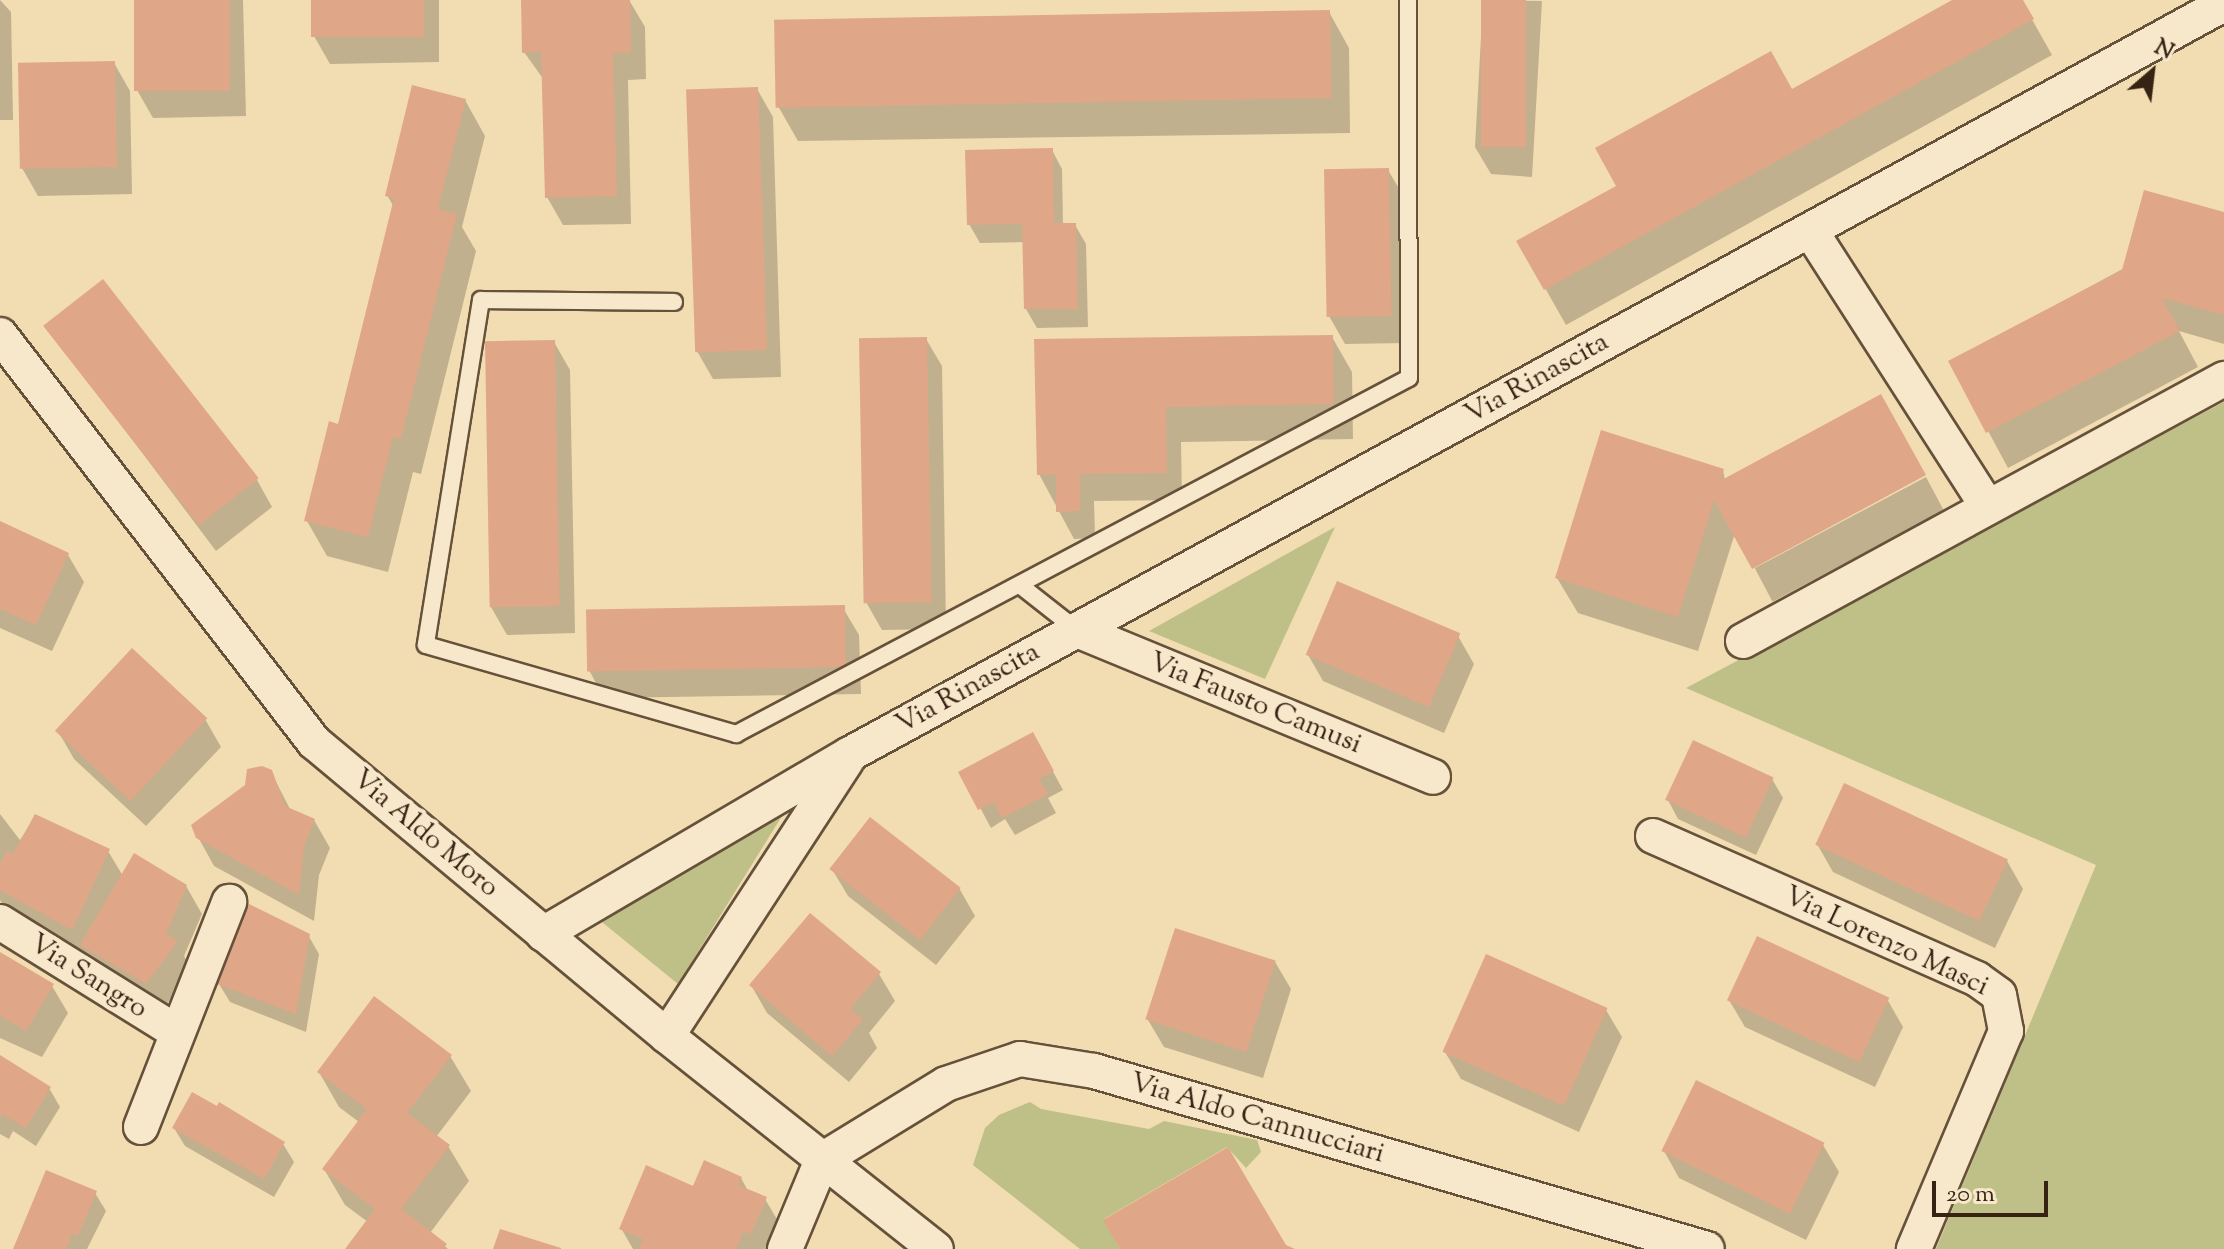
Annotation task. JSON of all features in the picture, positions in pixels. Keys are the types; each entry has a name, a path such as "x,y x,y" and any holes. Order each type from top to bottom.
{"street":[{"name":"Via Rinascita","path":"543,934 850,754 2224,4"},
{"path":"1810,230 1986,504"},
{"name":"Via Aldo Moro","path":"0,335 314,742 667,1036 936,1249"},
{"path":"1743,641 1986,504 2224,379"},
{"name":"Via Fausto Camusi","path":"1077,630 1433,777"},
{"name":"Via Rinascita","path":"667,1036 850,754"},
{"name":"Via Lorenzo Masci","path":"1653,836 1977,979 1999,995 2006,1031 1914,1249"},
{"name":"Via Sangro","path":"141,1127 229,902"},
{"name":"Via Sangro","path":"0,922 177,1032"},
{"name":"Via Aldo Cannucciari","path":"822,1160 972,1072 1029,1060 1094,1071 1707,1249"},
{"path":"785,1249 822,1160"}],"lane":[{"path":"674,302 481,300 426,645 736,734 1021,586 1409,378 1408,0"},
{"path":"1021,586 1077,630"}],"green space":[{"path":"2224,402 2224,1249 1936,1249 2096,865 1686,688"},
{"path":"1335,527 1265,679 1149,631"},
{"path":"790,803 678,984 597,918"},
{"path":"1030,1102 1041,1109 1149,1129 1164,1121 1257,1140 1261,1152 1246,1168 1227,1147 1104,1219 1120,1249 1080,1249 973,1165 985,1128 999,1115"}],"building":[{"path":"134,0 230,0 230,91 134,91"},
{"path":"311,0 424,0 424,37 311,37"},
{"path":"521,0 630,0 631,52 613,53 617,196 545,198 541,52 522,53"},
{"path":"1481,0 1526,0 1526,147 1481,147"},
{"path":"1952,0 2023,0 2034,19 1544,290 1516,241 1616,186 1595,148 1771,51 1792,89"},
{"path":"1330,10 1332,98 776,108 774,20"},
{"path":"115,61 117,167 20,169 18,63"},
{"path":"412,85 466,99 438,209 457,214 401,439 393,437 368,537 304,521 329,421 338,424 394,198 385,196"},
{"path":"758,87 767,350 695,352 686,90"},
{"path":"1053,148 1054,223 1076,223 1078,309 1024,309 1022,224 967,225 965,150"},
{"path":"1389,168 1392,316 1327,317 1324,169"},
{"path":"2144,190 2224,212 2224,315 2162,298 2180,331 1986,433 1948,361 2122,270"},
{"path":"103,279 259,478 199,525 43,326"},
{"path":"1333,335 1334,404 1166,407 1167,473 1080,474 1080,511 1056,512 1056,475 1037,475 1034,339"},
{"path":"927,337 932,602 864,603 859,338"},
{"path":"555,340 560,606 490,607 485,341"},
{"path":"1881,394 1926,475 1752,569 1714,500 1678,617 1555,578 1601,430 1724,469 1720,481"},
{"path":"0,521 69,553 36,625 0,609"},
{"path":"1337,581 1460,633 1429,707 1306,655"},
{"path":"845,605 846,667 587,672 586,610"},
{"path":"132,648 207,718 130,801 55,731"},
{"path":"1033,732 1054,771 1039,779 1048,794 1002,818 994,802 978,810 958,772"},
{"path":"1693,740 1774,778 1746,837 1665,800"},
{"path":"262,766 272,770 285,806 315,819 304,846 299,895 196,838 191,825 245,785 247,769"},
{"path":"1844,783 2008,859 1979,921 1815,845"},
{"path":"35,814 110,849 72,930 0,890 0,864 7,851 13,854"},
{"path":"870,817 961,888 920,940 829,869"},
{"path":"134,853 187,885 166,934 178,941 146,984 80,945"},
{"path":"243,901 310,934 296,1014 217,984"},
{"path":"810,913 881,972 850,1009 863,1019 832,1056 749,985"},
{"path":"1175,928 1276,961 1246,1052 1145,1019"},
{"path":"1757,936 1889,998 1859,1062 1727,1000"},
{"path":"0,952 54,984 26,1031 0,1015"},
{"path":"1486,954 1608,1008 1564,1106 1442,1052"},
{"path":"374,996 452,1055 407,1113 450,1145 401,1209 447,1244 443,1249 345,1249 375,1209 322,1169 367,1109 317,1072"},
{"path":"0,1055 51,1087 26,1128 2,1114 0,1118"},
{"path":"1696,1080 1825,1143 1790,1214 1661,1151"},
{"path":"192,1092 217,1106 219,1102 285,1142 264,1179 172,1128"},
{"path":"1228,1147 1286,1245 1295,1249 1120,1249 1103,1220"},
{"path":"704,1160 742,1177 738,1185 767,1197 751,1234 744,1231 736,1249 639,1249 643,1239 619,1229 646,1165 693,1186"},
{"path":"46,1170 97,1191 78,1236 72,1234 66,1249 13,1249"},
{"path":"500,1229 561,1248 561,1249 493,1249"}]}
